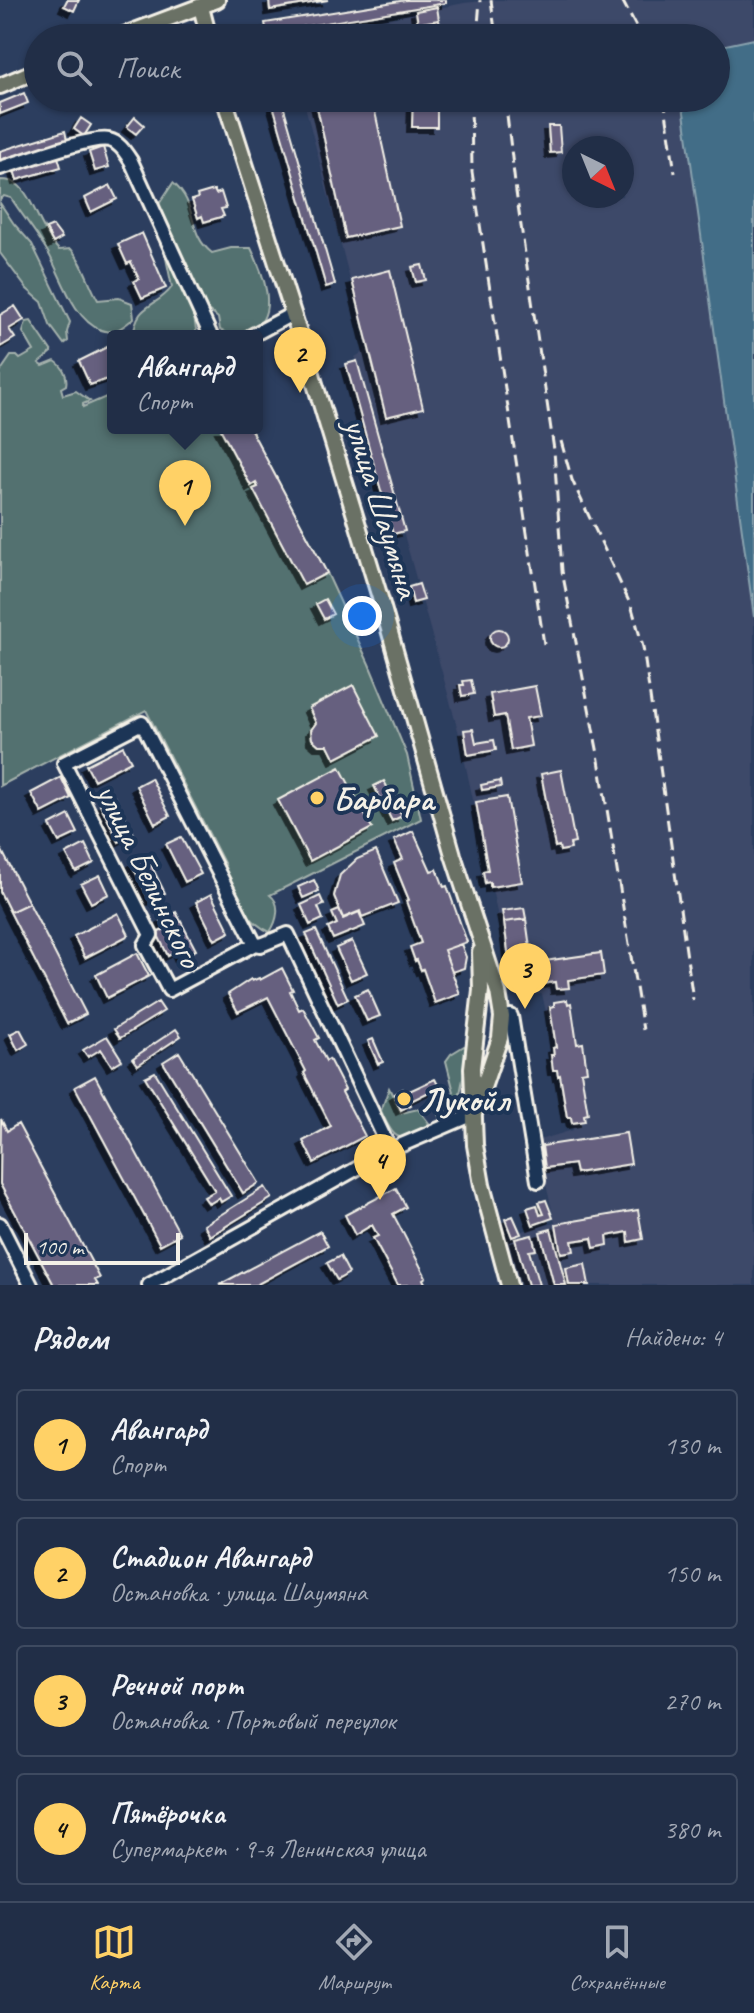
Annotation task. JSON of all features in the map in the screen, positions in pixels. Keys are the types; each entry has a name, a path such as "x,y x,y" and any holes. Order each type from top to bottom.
{"main road":[{"path":"154,24 217,0"},
{"path":"201,7 205,24"},
{"path":"0,86 24,76"},
{"name":"улица Шаумяна","path":"228,112 381,601 453,855 498,992 502,1017 500,1038 474,1114"},
{"name":"улица Шаумяна","path":"474,1114 472,1068 479,1014 480,936"},
{"path":"479,1014 487,1008 496,1009 502,1017"},
{"path":"474,1114 475,1145 482,1185 509,1285"}],"street":[{"path":"0,168 82,144 106,139 115,142 131,161 208,330"},
{"path":"262,330 292,314"},
{"name":"улица Белинского","path":"142,723 255,944 169,990 145,945 151,935 64,763 142,723"},
{"path":"255,944 261,945 288,934 390,1150"},
{"path":"502,1017 511,1016 538,1181"},
{"path":"149,1285 390,1150 474,1114"},
{"path":"0,1224 31,1285"}],"shaded area":[{"path":"492,0 754,0 754,39 730,44 730,24 360,24"},
{"path":"754,39 754,617 684,112 730,112 730,44"},
{"path":"307,112 684,112 754,617 754,1285 520,1285 506,1235 555,1223 536,1141 573,1130 542,994 515,997 459,734 355,357 368,349"}],"green space":[{"path":"0,180 14,183 23,190 53,243 59,250 71,249 98,300 119,298 132,303 134,318 115,330 101,330 91,324 75,306 46,249 11,198 4,196 0,200"},
{"path":"173,183 186,200 199,237 212,253 231,248 251,248 264,280 267,303 265,314 252,330 220,330 218,318 203,306 193,310 196,330 135,330 142,312 172,287 166,258 179,254 162,218 159,204"},
{"path":"0,203 32,244 70,322 68,341 64,344 50,325 42,302 27,289 0,253"},
{"path":"31,321 52,352 39,363 43,366 55,361 64,372 66,385 61,388 63,395 76,391 90,401 83,407 107,397 107,434 253,434 327,573 407,755 421,819 270,895 276,903 277,913 270,932 246,913 235,895 221,866 225,865 146,710 0,786 0,372 11,356 20,359 34,351 23,332 26,322"},
{"path":"464,1046 469,1048 458,1100 440,1116 437,1109 454,1092 446,1061"},
{"path":"389,1088 401,1113 418,1109 429,1123 426,1127 406,1137 392,1132 381,1111"}],"building":[{"path":"67,0 79,0 74,11 64,6"},
{"path":"269,0 328,0 270,10"},
{"path":"406,0 446,0 446,3 319,24 265,23"},
{"path":"437,7 439,20 418,24 416,11"},
{"path":"439,20 440,24 414,24"},
{"path":"24,93 24,105 0,114 0,103"},
{"path":"275,112 285,112 335,284 326,287"},
{"path":"318,112 375,112 400,226 346,238"},
{"path":"413,112 437,112 437,127 412,127"},
{"path":"135,117 144,125 136,134 127,127"},
{"path":"81,118 91,125 84,136 74,129"},
{"path":"548,126 559,126 561,152 550,153"},
{"path":"65,131 67,140 0,160 0,151"},
{"path":"103,147 109,167 95,171 89,152"},
{"path":"58,157 61,167 17,180 14,170"},
{"path":"110,185 117,199 91,212 85,198"},
{"path":"214,190 216,194 221,192 226,208 221,209 224,216 204,222 202,216 198,218 192,200 198,198 197,195"},
{"path":"53,226 62,238 53,243 46,229"},
{"path":"142,233 166,288 142,298 134,281 139,279 131,262 127,264 118,244"},
{"path":"422,265 426,280 416,282 412,267"},
{"path":"390,270 423,408 386,417 352,280"},
{"path":"15,306 24,320 9,329 15,338 0,347 0,315"},
{"path":"107,347 107,379 90,385 79,361"},
{"path":"357,361 405,531 393,534 346,364"},
{"path":"223,434 253,434 327,573 304,585 253,489 258,487 256,483 251,486"},
{"path":"419,584 424,600 413,603 409,587"},
{"path":"325,599 333,614 324,619 316,604"},
{"path":"499,629 508,638 499,647 490,638"},
{"path":"471,680 474,694 462,696 460,685 464,685 463,681"},
{"path":"353,685 379,736 335,759 328,745 319,745 312,739 311,730 316,723 309,708"},
{"path":"535,686 541,716 526,718 531,746 511,750 505,715 494,717 490,694"},
{"path":"473,729 476,743 494,740 496,750 468,755 464,730"},
{"path":"123,746 131,761 94,780 86,765"},
{"path":"340,767 372,828 310,861 278,800"},
{"path":"561,770 575,843 570,844 571,849 560,851 559,846 555,847 541,774"},
{"path":"61,777 71,798 42,813 31,793"},
{"path":"151,778 170,816 155,824 136,786"},
{"path":"384,781 402,816 392,821 374,786"},
{"path":"500,781 501,787 482,790 481,785"},
{"path":"115,797 134,834 119,842 100,804"},
{"path":"507,797 522,882 490,887 490,882 485,883 483,871 488,870 476,802"},
{"path":"69,815 78,833 59,842 50,825"},
{"path":"413,831 431,871 437,869 444,887 447,886 467,942 444,950 460,994 435,1003 423,969 415,961 410,947 421,943 394,863 403,859 394,840"},
{"path":"181,837 201,874 185,882 166,844"},
{"path":"85,844 94,863 76,872 66,854"},
{"path":"0,847 29,903 10,912 0,892"},
{"path":"376,851 398,903 362,917 360,911 343,918 334,896 340,875 357,859"},
{"path":"146,855 165,893 150,901 131,863"},
{"path":"100,875 109,894 91,903 81,884"},
{"path":"314,880 319,891 303,898 298,887"},
{"path":"211,894 230,932 215,940 196,902"},
{"path":"320,896 324,905 318,907 323,919 310,925 301,905"},
{"path":"29,903 86,1014 67,1024 10,912"},
{"path":"524,908 526,919 504,922 502,911"},
{"path":"339,910 343,919 359,912 365,926 333,939 328,928 337,924 332,913"},
{"path":"176,912 196,950 180,958 177,951 168,956 157,933 165,929 161,920"},
{"path":"118,913 129,935 85,958 74,936"},
{"path":"526,919 532,962 510,966 504,922"},
{"path":"316,930 348,999 338,1004 306,934"},
{"path":"352,941 367,973 351,980 336,948"},
{"path":"461,944 466,957 464,968 452,972 444,950"},
{"path":"137,953 149,976 107,998 96,975"},
{"path":"601,953 604,975 568,980 569,988 556,989 555,982 519,987 516,965"},
{"path":"282,968 299,1010 303,1008 319,1038 315,1040 326,1061 329,1059 365,1136 314,1163 303,1141 331,1126 304,1073 306,1071 268,997 238,1012 228,994 251,979 260,980"},
{"path":"368,989 380,1016 367,1021 355,995"},
{"path":"567,1000 568,1004 571,1003 577,1044 583,1043 587,1071 581,1072 588,1114 584,1115 585,1121 572,1123 571,1117 567,1117 560,1075 553,1070 551,1055 554,1055 553,1048 556,1047 550,1007 554,1006 554,1002"},
{"path":"158,1002 164,1011 120,1038 114,1029"},
{"path":"20,1029 28,1044 18,1050 10,1034"},
{"path":"176,1029 181,1036 138,1065 133,1058"},
{"path":"107,1036 122,1060 112,1066 101,1049 88,1057 83,1050"},
{"path":"373,1039 383,1062 378,1064 368,1041"},
{"path":"179,1052 259,1183 243,1193 163,1062"},
{"path":"155,1072 231,1196 221,1202 219,1198 209,1204 204,1197 215,1191 145,1077"},
{"path":"95,1076 180,1234 160,1245 75,1087"},
{"path":"435,1079 439,1087 409,1102 405,1093"},
{"path":"403,1089 411,1105 401,1110 394,1094"},
{"path":"1,1119 7,1131 18,1124 100,1278 95,1280 98,1285 54,1285 0,1184"},
{"path":"626,1133 631,1164 576,1173 574,1164 545,1168 542,1146"},
{"path":"265,1187 272,1198 210,1236 204,1225"},
{"path":"396,1188 406,1207 393,1214 426,1277 423,1279 426,1285 398,1285 373,1238 378,1236 372,1225 355,1235 345,1215"},
{"path":"546,1200 553,1218 533,1225 527,1208 537,1205 540,1215 544,1214 539,1202"},
{"path":"638,1210 643,1239 629,1242 628,1232 607,1236 608,1245 594,1248 592,1238 572,1241 574,1251 561,1253 556,1224"},
{"path":"513,1216 521,1234 512,1237 505,1219"},
{"path":"551,1229 566,1285 554,1285 540,1232"},
{"path":"320,1231 328,1246 256,1285 219,1285"},
{"path":"532,1235 536,1250 529,1251 539,1285 528,1285 515,1239"},
{"path":"340,1256 349,1273 337,1280 327,1263"},
{"path":"585,1264 589,1285 569,1285 566,1268"}],"railway":[{"path":"478,24 480,0"},
{"path":"491,0 494,24"},
{"path":"622,0 635,24"},
{"path":"471,112 472,172 544,644"},
{"path":"507,112 554,450 562,571 598,754 643,1030"},
{"path":"666,112 675,173"},
{"path":"561,441 572,480 632,608 643,647 693,1000"}],"place":[{"name":"Стадион Авангард","path":"300,393"},
{"name":"Авангард","path":"185,526"},
{"name":"Барбара","path":"317,798"},
{"name":"Речной порт","path":"525,1009"},
{"name":"Лукойл","path":"404,1099"},
{"name":"Пятёрочка","path":"380,1200"}]}
